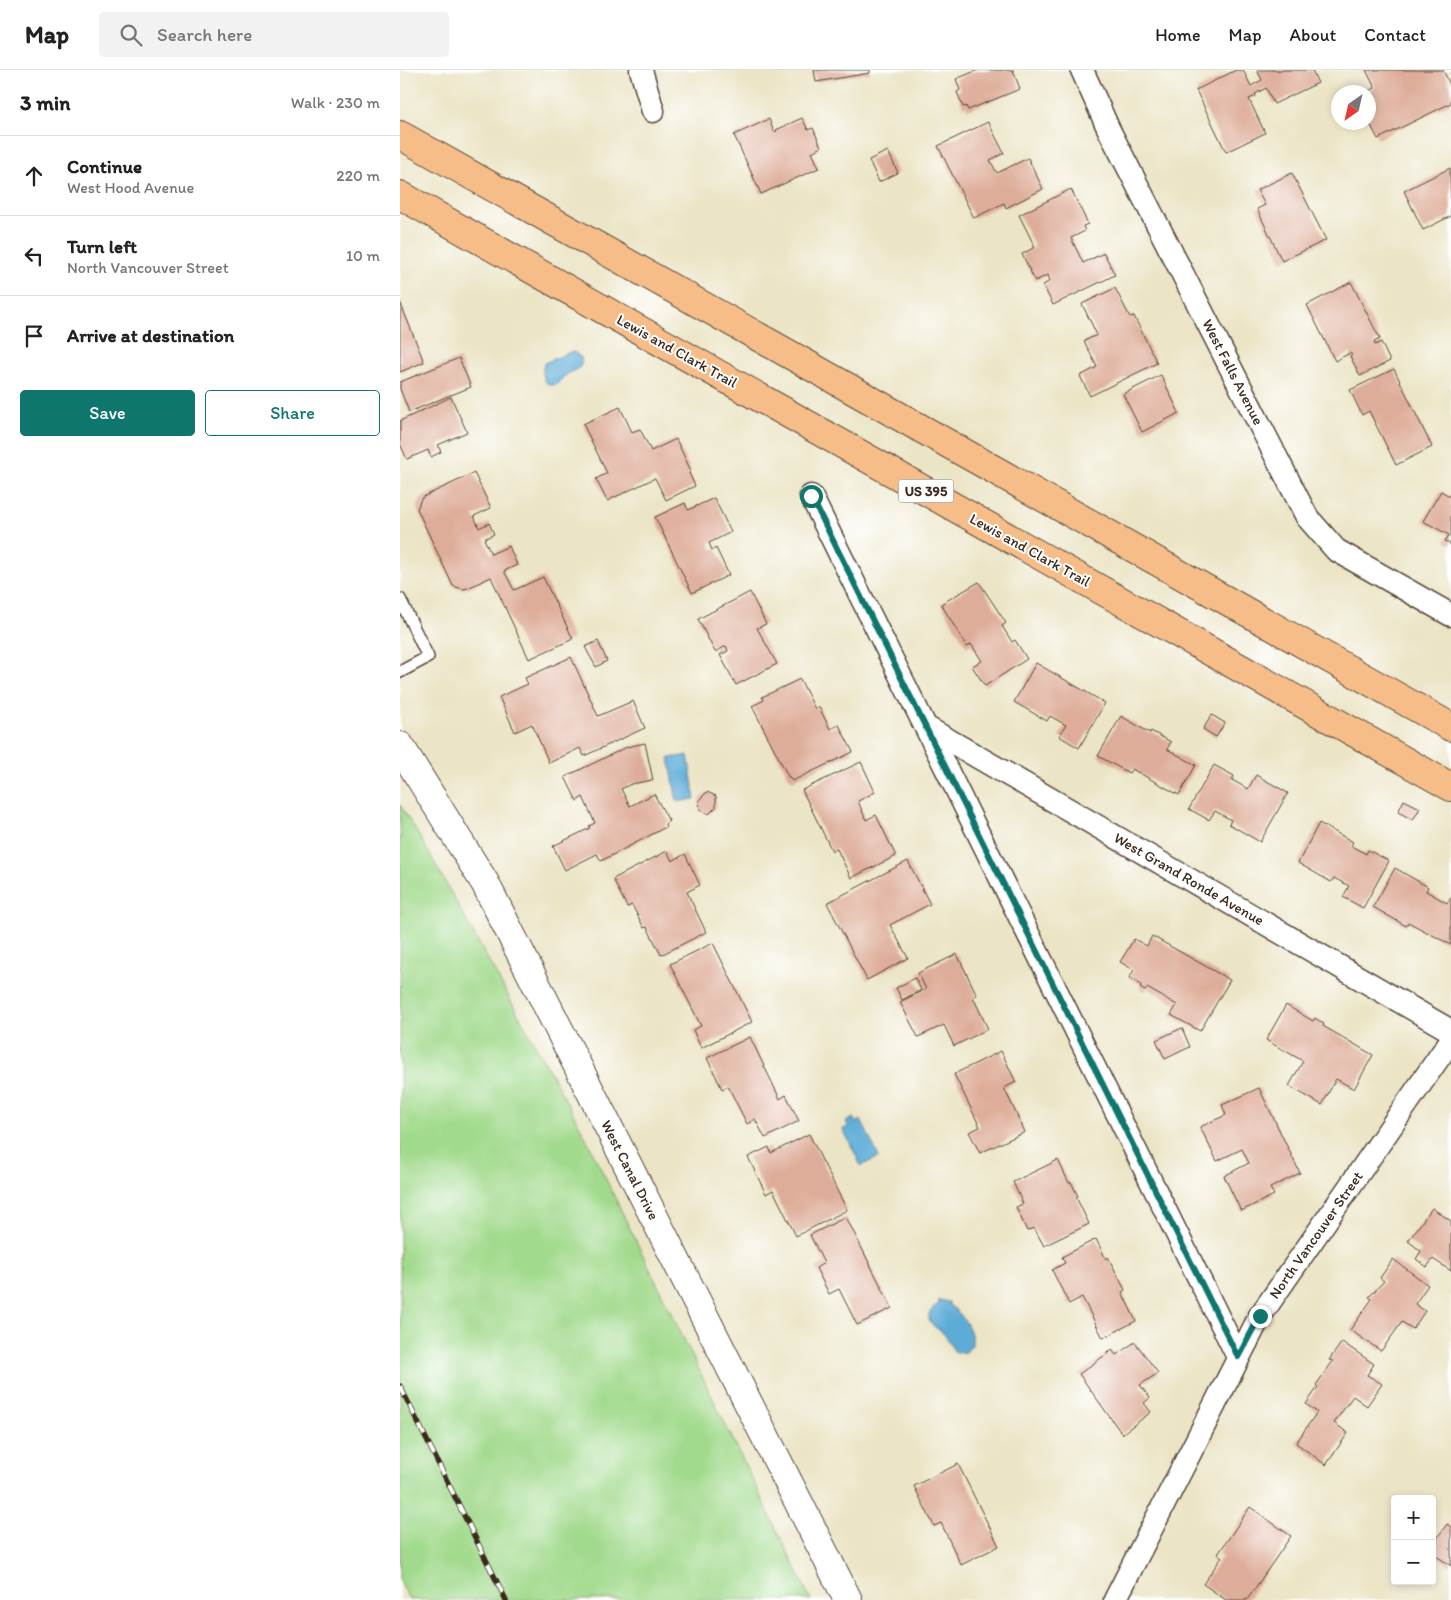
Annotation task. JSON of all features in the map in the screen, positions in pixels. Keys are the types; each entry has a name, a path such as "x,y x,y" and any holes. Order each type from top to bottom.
{"highway":[{"path":"400,135 1451,727"},
{"name":"Lewis and Clark Trail","path":"400,195 1451,787"}],"street":[{"path":"641,70 652,111"},
{"name":"West Falls Avenue","path":"1082,70 1109,130 1307,517 1336,550 1451,615"},
{"path":"811,496 1238,1357"},
{"name":"West Grand Ronde Avenue","path":"926,727 1451,1031"},
{"name":"West Canal Drive","path":"400,746 485,883 848,1600"},
{"name":"North Vancouver Street","path":"1115,1600 1260,1316 1451,1040"}],"lane":[{"path":"400,599 428,657 400,672"}],"green space":[{"path":"400,805 424,844 581,1128 811,1600 409,1600 400,1581"}],"water":[{"path":"574,352 581,357 582,363 580,367 556,384 549,385 543,373 544,363"},
{"path":"688,755 695,799 677,802 669,758"},
{"path":"853,1118 856,1123 861,1120 879,1157 861,1166 843,1129 848,1127 846,1122"},
{"path":"939,1300 949,1302 949,1305 962,1317 969,1328 972,1345 966,1352 954,1351 944,1334 930,1323 930,1312 938,1305"}],"building":[{"path":"814,70 870,70 870,73 816,82"},
{"path":"978,70 1013,70 1020,89 968,110 966,106 963,107 957,92 960,90 956,79"},
{"path":"1236,70 1243,70 1251,86 1262,80 1257,70 1312,70 1318,83 1274,104 1266,88 1255,94 1256,96 1249,99 1265,133 1226,152 1196,90"},
{"path":"1366,70 1443,70 1451,87 1451,103 1378,139 1373,130 1376,130 1376,85 1374,85"},
{"path":"802,118 808,130 813,128 821,147 812,152 819,168 761,194 734,135 769,119 774,132"},
{"path":"988,122 1004,153 990,160 997,173 1028,158 1043,189 1006,208 1004,203 974,218 938,146"},
{"path":"888,151 898,173 879,182 869,160"},
{"path":"1450,168 1451,216 1423,230 1404,191"},
{"path":"1292,173 1326,240 1282,261 1257,209 1265,205 1257,190"},
{"path":"1071,189 1088,224 1083,226 1085,231 1071,238 1083,263 1104,253 1115,275 1053,305 1043,285 1050,281 1048,275 1035,281 1022,254 1035,247 1019,215"},
{"path":"1351,282 1380,339 1374,342 1375,345 1381,342 1390,361 1360,376 1350,353 1335,361 1307,305"},
{"path":"1115,288 1130,317 1134,316 1157,363 1090,396 1080,376 1097,367 1084,341 1097,335 1082,304"},
{"path":"400,302 424,362 400,372"},
{"path":"459,358 471,387 409,412 400,389 400,382"},
{"path":"1394,369 1432,447 1396,465 1369,411 1362,415 1350,390"},
{"path":"1161,375 1179,413 1142,432 1123,394"},
{"path":"451,397 467,432 438,445 441,452 431,457 428,450 407,459 400,444 400,421"},
{"path":"620,407 632,432 640,429 651,451 676,439 691,471 689,473 695,486 666,500 655,478 607,501 596,479 607,473 583,424"},
{"path":"474,473 491,508 474,516 479,528 489,523 494,534 484,539 491,554 509,546 517,565 504,571 514,590 543,577 573,639 529,659 491,577 468,588 463,589 453,586 417,509 421,499 425,496"},
{"path":"1441,491 1451,497 1451,545 1445,541 1449,535 1423,521"},
{"path":"714,498 731,532 709,543 712,550 716,548 729,575 692,593 655,517 685,503 688,510"},
{"path":"979,582 1006,623 1002,626 1012,642 1015,640 1027,659 985,686 972,666 982,661 971,644 967,647 941,604"},
{"path":"750,592 766,624 757,628 777,664 736,685 720,655 728,651 726,646 715,652 698,619"},
{"path":"598,641 607,661 596,667 585,647"},
{"path":"571,657 598,716 633,701 645,728 584,756 580,748 549,763 532,724 515,732 499,697 528,684 525,678"},
{"path":"1036,663 1105,703 1079,748 1059,736 1066,725 1050,716 1047,721 1014,702"},
{"path":"800,679 815,709 819,707 830,729 839,725 853,752 792,781 752,706 764,700 762,697"},
{"path":"1212,715 1225,723 1216,737 1203,729"},
{"path":"1121,716 1150,733 1151,731 1171,742 1167,749 1196,765 1179,795 1132,769 1129,773 1098,756"},
{"path":"645,743 653,780 631,784 621,789 630,806 654,794 669,821 665,824 666,827 601,861 597,854 565,870 553,846 590,828 589,826 595,823 583,797 577,801 565,777 627,747"},
{"path":"861,762 875,792 858,801 866,820 876,815 896,856 851,878 837,849 832,851 802,790"},
{"path":"1214,765 1234,776 1232,780 1248,789 1256,775 1288,793 1260,842 1229,824 1231,820 1215,811 1209,820 1189,809"},
{"path":"707,792 716,796 716,807 709,814 700,810 699,800"},
{"path":"1404,800 1420,808 1413,820 1398,812"},
{"path":"1319,823 1353,842 1351,846 1366,854 1368,850 1389,861 1363,908 1343,897 1349,886 1334,878 1331,882 1298,863"},
{"path":"667,851 672,861 685,854 700,885 687,892 706,932 661,955 647,927 644,928 632,905 627,907 613,879"},
{"path":"908,861 930,904 890,925 908,958 867,980 827,903"},
{"path":"1395,868 1428,887 1426,891 1447,903 1451,897 1451,945 1408,922 1406,926 1373,907"},
{"path":"1152,936 1230,980 1200,1031 1171,1015 1177,1005 1147,988 1145,991 1140,988 1141,985 1129,978 1134,970 1120,962 1134,939 1147,946"},
{"path":"713,943 752,1022 701,1048 693,1030 701,1026 670,964"},
{"path":"957,954 977,995 973,997 988,1029 954,1046 944,1025 918,1037 900,1002 926,989 918,973"},
{"path":"915,978 921,990 902,1000 896,988"},
{"path":"1286,1005 1313,1021 1315,1018 1324,1024 1323,1026 1373,1055 1354,1089 1336,1079 1322,1105 1289,1086 1303,1061 1266,1040"},
{"path":"1182,1028 1190,1047 1165,1059 1156,1040"},
{"path":"750,1037 780,1099 786,1095 799,1121 765,1138 755,1119 747,1124 728,1086 722,1089 707,1058"},
{"path":"1001,1051 1016,1082 1004,1088 1025,1132 980,1153 969,1132 980,1127 954,1074"},
{"path":"1259,1088 1300,1173 1270,1188 1274,1195 1241,1211 1224,1176 1249,1163 1242,1149 1217,1161 1200,1127 1226,1115 1222,1105"},
{"path":"809,1134 847,1210 796,1236 773,1190 766,1194 748,1157 769,1147 771,1153"},
{"path":"1058,1160 1069,1183 1071,1182 1078,1196 1076,1197 1089,1224 1044,1246 1034,1228 1027,1231 1016,1207 1023,1204 1013,1182"},
{"path":"1432,1208 1451,1221 1451,1271 1433,1259 1427,1267 1416,1259 1421,1251 1408,1241"},
{"path":"846,1217 892,1308 857,1325 839,1289 829,1294 816,1268 824,1263 810,1235"},
{"path":"1096,1239 1106,1259 1108,1257 1125,1290 1122,1292 1136,1321 1103,1338 1082,1297 1069,1304 1052,1270 1065,1263 1062,1257"},
{"path":"1393,1259 1428,1285 1415,1304 1425,1311 1413,1329 1402,1322 1381,1351 1350,1330 1372,1299 1369,1297 1384,1281 1380,1278"},
{"path":"1135,1342 1158,1373 1140,1385 1150,1398 1144,1403 1151,1412 1122,1434 1079,1374 1112,1350 1116,1355"},
{"path":"1342,1342 1374,1364 1367,1375 1382,1384 1367,1406 1353,1396 1334,1423 1348,1433 1326,1465 1296,1443 1317,1412 1306,1404 1318,1387 1316,1385 1333,1361 1329,1360"},
{"path":"958,1464 999,1546 961,1565 941,1523 934,1526 914,1486"},
{"path":"1250,1507 1291,1536 1247,1600 1226,1600 1203,1584 1222,1557 1218,1554"},
{"path":"1447,1524 1451,1527 1451,1566 1436,1556 1436,1539"}],"railway":[{"path":"400,1386 506,1600"}],"route":[{"path":"811,496 1238,1357 1260,1316"}]}
